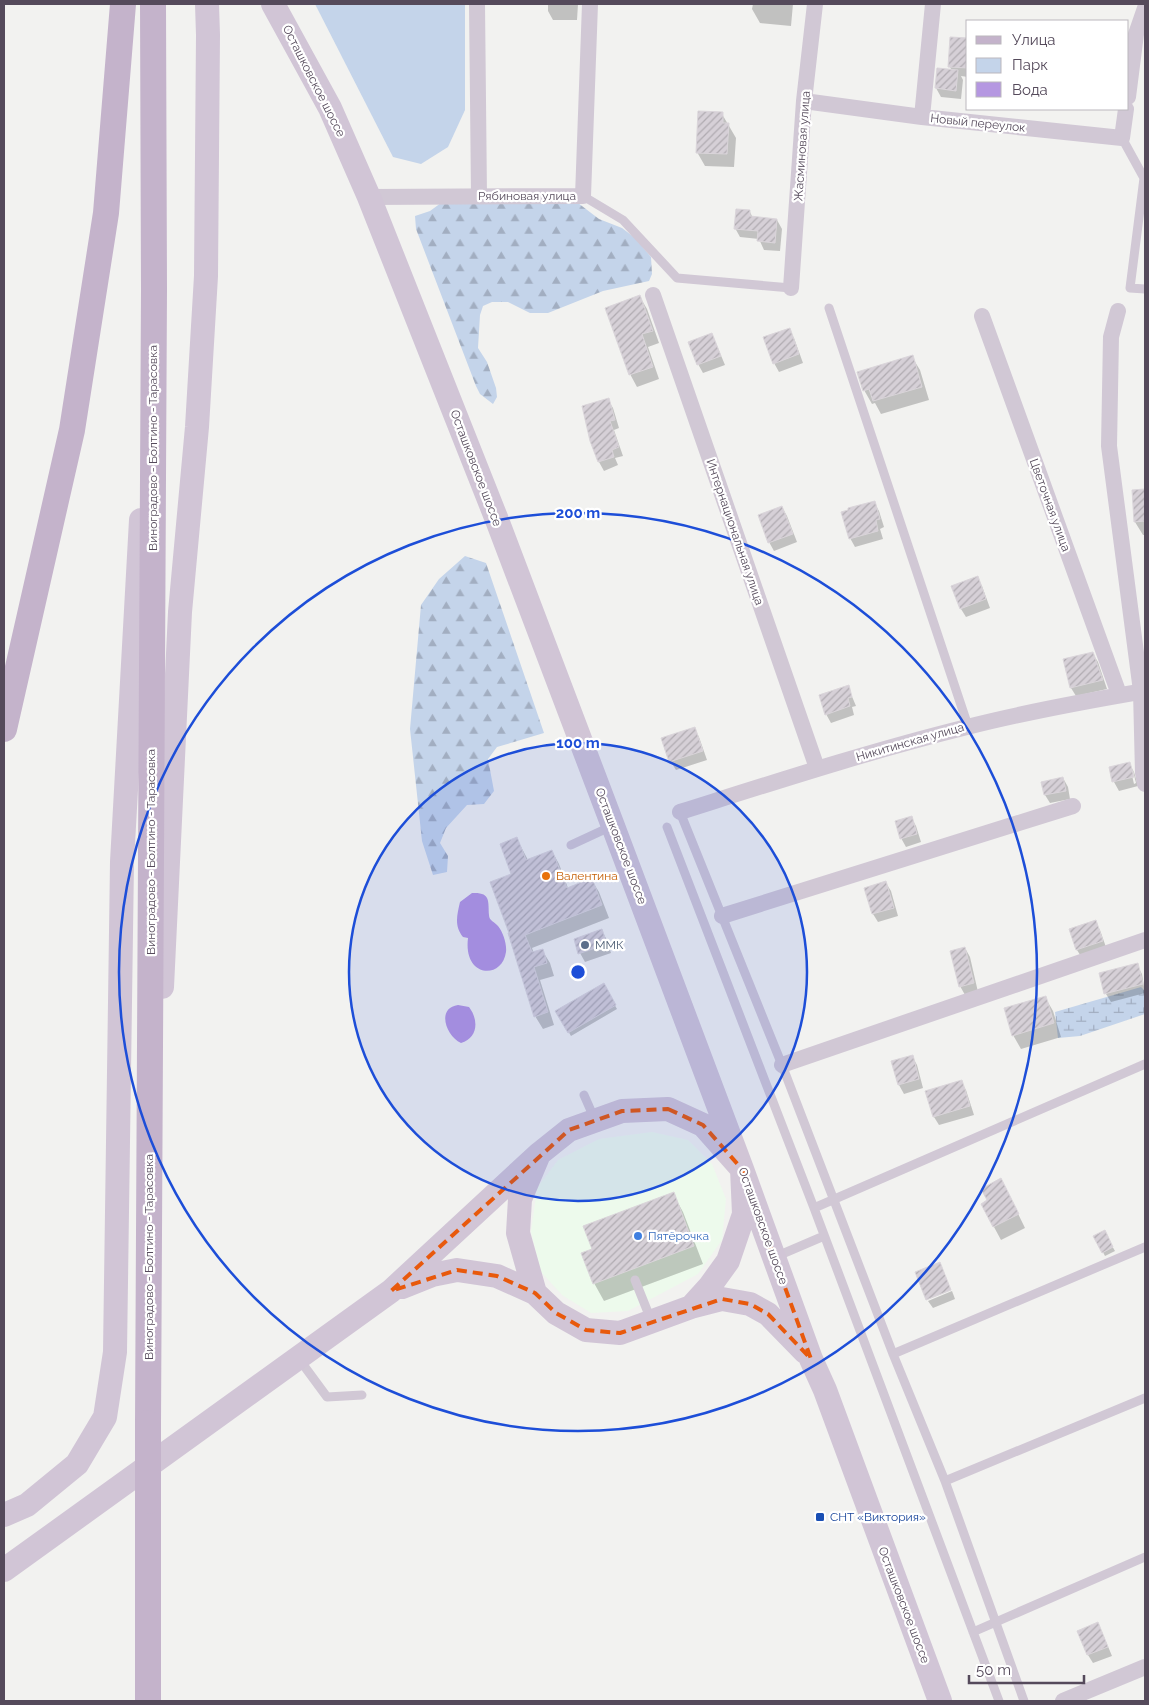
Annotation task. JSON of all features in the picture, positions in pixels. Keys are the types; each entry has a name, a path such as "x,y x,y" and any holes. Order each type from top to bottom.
{"main road":[{"path":"4,729 72,430 106,212 123,4"},
{"name":"Виноградово - Болтино - Тарасовка","path":"148,1701 148,1328 154,290 153,4"},
{"path":"148,1328 167,869 180,612 197,427 206,276 207,4"},
{"name":"Осташковское шоссе","path":"273,4 330,108 369,197 497,520 775,1257 811,1358 825,1390 940,1701"},
{"path":"4,1516 27,1505 77,1464 105,1417 115,1352 122,862 154,290"},
{"path":"4,1570 391,1291 539,1154 568,1130 622,1111 668,1109 703,1125 742,1169 744,1214 728,1261 710,1286 691,1307"},
{"path":"535,1293 518,1233 520,1199 539,1154"},
{"path":"391,1291 432,1275 457,1270 497,1276 535,1293 556,1313 586,1330 620,1334 691,1307 722,1299 750,1304 768,1314 811,1358"}],"street":[{"path":"477,4 479,196"},
{"name":"Рябиновая улица","path":"369,197 582,196 590,4"},
{"name":"Жасминовая улица","path":"791,288 804,101 815,4"},
{"path":"922,117 933,4"},
{"path":"1129,89 1136,34 1145,8"},
{"name":"Новый переулок","path":"804,101 922,117 1122,138"},
{"path":"1122,138 1126,110"},
{"name":"Интернациональная улица","path":"653,295 818,768"},
{"path":"1118,311 1111,337 1109,446 1143,691 1143,773 1145,784"},
{"name":"Цветочная улица","path":"982,316 1119,694"},
{"name":"Никитинская улица","path":"680,812 818,768 968,726 1119,694 1143,691"},
{"path":"722,916 1074,806"},
{"path":"782,1065 1145,940"},
{"path":"1062,1701 1145,1667"}],"lane":[{"path":"1122,138 1144,178 1130,288 1145,290"},
{"path":"582,196 623,220 676,278 791,288"},
{"path":"829,308 968,726"},
{"path":"680,812 782,1065 893,1354 946,1481 1024,1701"},
{"path":"571,845 613,826"},
{"path":"667,826 814,1208 999,1701"},
{"path":"814,1208 1145,1066"},
{"path":"584,1095 596,1120"},
{"path":"775,1257 824,1236"},
{"path":"893,1354 1145,1248"},
{"path":"635,1280 652,1323"},
{"path":"298,1358 327,1397 362,1395"},
{"path":"946,1481 1145,1398"},
{"path":"973,1632 1145,1557"}],"highlighted area":[{"path":"668,1109 703,1125 742,1169 811,1359 768,1314 750,1304 722,1299 620,1333 586,1330 556,1313 535,1293 497,1276 457,1270 391,1291 569,1130 622,1111"}],"shaded area":[{"path":"652,1132 688,1140 712,1164 726,1199 722,1240 698,1274 628,1311 591,1313 562,1295 541,1272 531,1232 537,1188 558,1160 599,1139"}],"green space":[{"path":"315,4 465,4 465,110 448,147 421,164 393,157"},
{"path":"456,192 578,203 599,219 622,228 635,238 651,257 652,274 649,281 603,291 548,313 530,313 508,302 492,302 483,306 480,315 478,348 487,362 496,388 497,397 493,404 480,394 476,386 416,229 415,216 430,211"},
{"path":"465,556 486,563 544,733 497,747 488,759 494,791 484,804 467,805 446,828 440,843 448,856 447,872 433,875 422,841 410,729 421,605 439,579"},
{"path":"1141,987 1145,991 1145,1014 1080,1036 1058,1038 1055,1012"}],"water":[{"path":"472,893 483,894 487,898 489,917 500,929 505,942 506,952 503,961 498,967 491,970 477,967 471,961 468,951 468,938 463,937 457,925 460,902"},
{"path":"458,1005 469,1007 475,1023 474,1033 467,1041 461,1043 451,1035 445,1016 451,1007"}],"building":[{"path":"950,37 966,38 966,68 948,67"},
{"path":"937,68 958,70 956,91 935,88"},
{"path":"698,111 723,112 723,123 729,123 727,154 696,153"},
{"path":"736,209 750,210 750,216 777,219 775,243 757,241 758,231 734,229"},
{"path":"640,295 653,331 642,334 653,367 629,375 605,308"},
{"path":"790,328 799,354 773,364 763,337"},
{"path":"712,333 721,356 697,365 688,342"},
{"path":"913,355 922,387 873,401 869,389 863,391 857,372"},
{"path":"609,398 615,420 610,421 619,447 612,450 614,457 598,462 590,441 582,406"},
{"path":"1145,489 1145,521 1134,522 1132,490"},
{"path":"875,501 880,519 876,520 878,531 849,539 841,512 848,510 848,508"},
{"path":"782,506 793,534 768,543 758,515"},
{"path":"978,576 986,599 960,609 951,586"},
{"path":"1093,652 1103,680 1070,688 1063,659"},
{"path":"849,685 852,697 848,698 850,706 825,715 819,695"},
{"path":"695,727 703,751 669,762 661,738"},
{"path":"1130,762 1134,777 1112,782 1109,767"},
{"path":"1063,777 1066,791 1044,795 1041,782"},
{"path":"912,816 917,834 900,839 895,821"},
{"path":"517,837 526,860 552,850 567,888 592,878 602,905 525,935 532,952 543,949 547,963 534,967 548,1012 534,1017 509,933 490,882 511,874 500,844"},
{"path":"886,881 894,908 872,914 864,888"},
{"path":"1096,920 1103,941 1076,950 1069,929"},
{"path":"602,929 607,944 578,954 574,939"},
{"path":"965,947 974,983 959,987 950,951"},
{"path":"1138,963 1143,984 1104,994 1099,973"},
{"path":"604,983 616,1005 568,1033 555,1011"},
{"path":"1046,996 1054,1023 1012,1036 1004,1008"},
{"path":"913,1055 919,1079 898,1085 891,1061"},
{"path":"962,1080 970,1106 933,1117 925,1091"},
{"path":"1001,1178 1019,1214 993,1227 981,1204 987,1200 981,1189"},
{"name":"Пятёрочка","path":"674,1192 694,1246 593,1284 581,1253 592,1249 583,1226"},
{"path":"1105,1230 1113,1247 1102,1253 1093,1236"},
{"path":"940,1262 951,1290 926,1300 915,1272"},
{"path":"1098,1622 1108,1647 1087,1655 1077,1631"}],"place":[{"name":"Валентина","path":"546,876"},
{"name":"ММК","path":"585,945"},
{"name":"Пятёрочка","path":"638,1236"},
{"name":"СНТ «Виктория»","path":"820,1517"}]}
